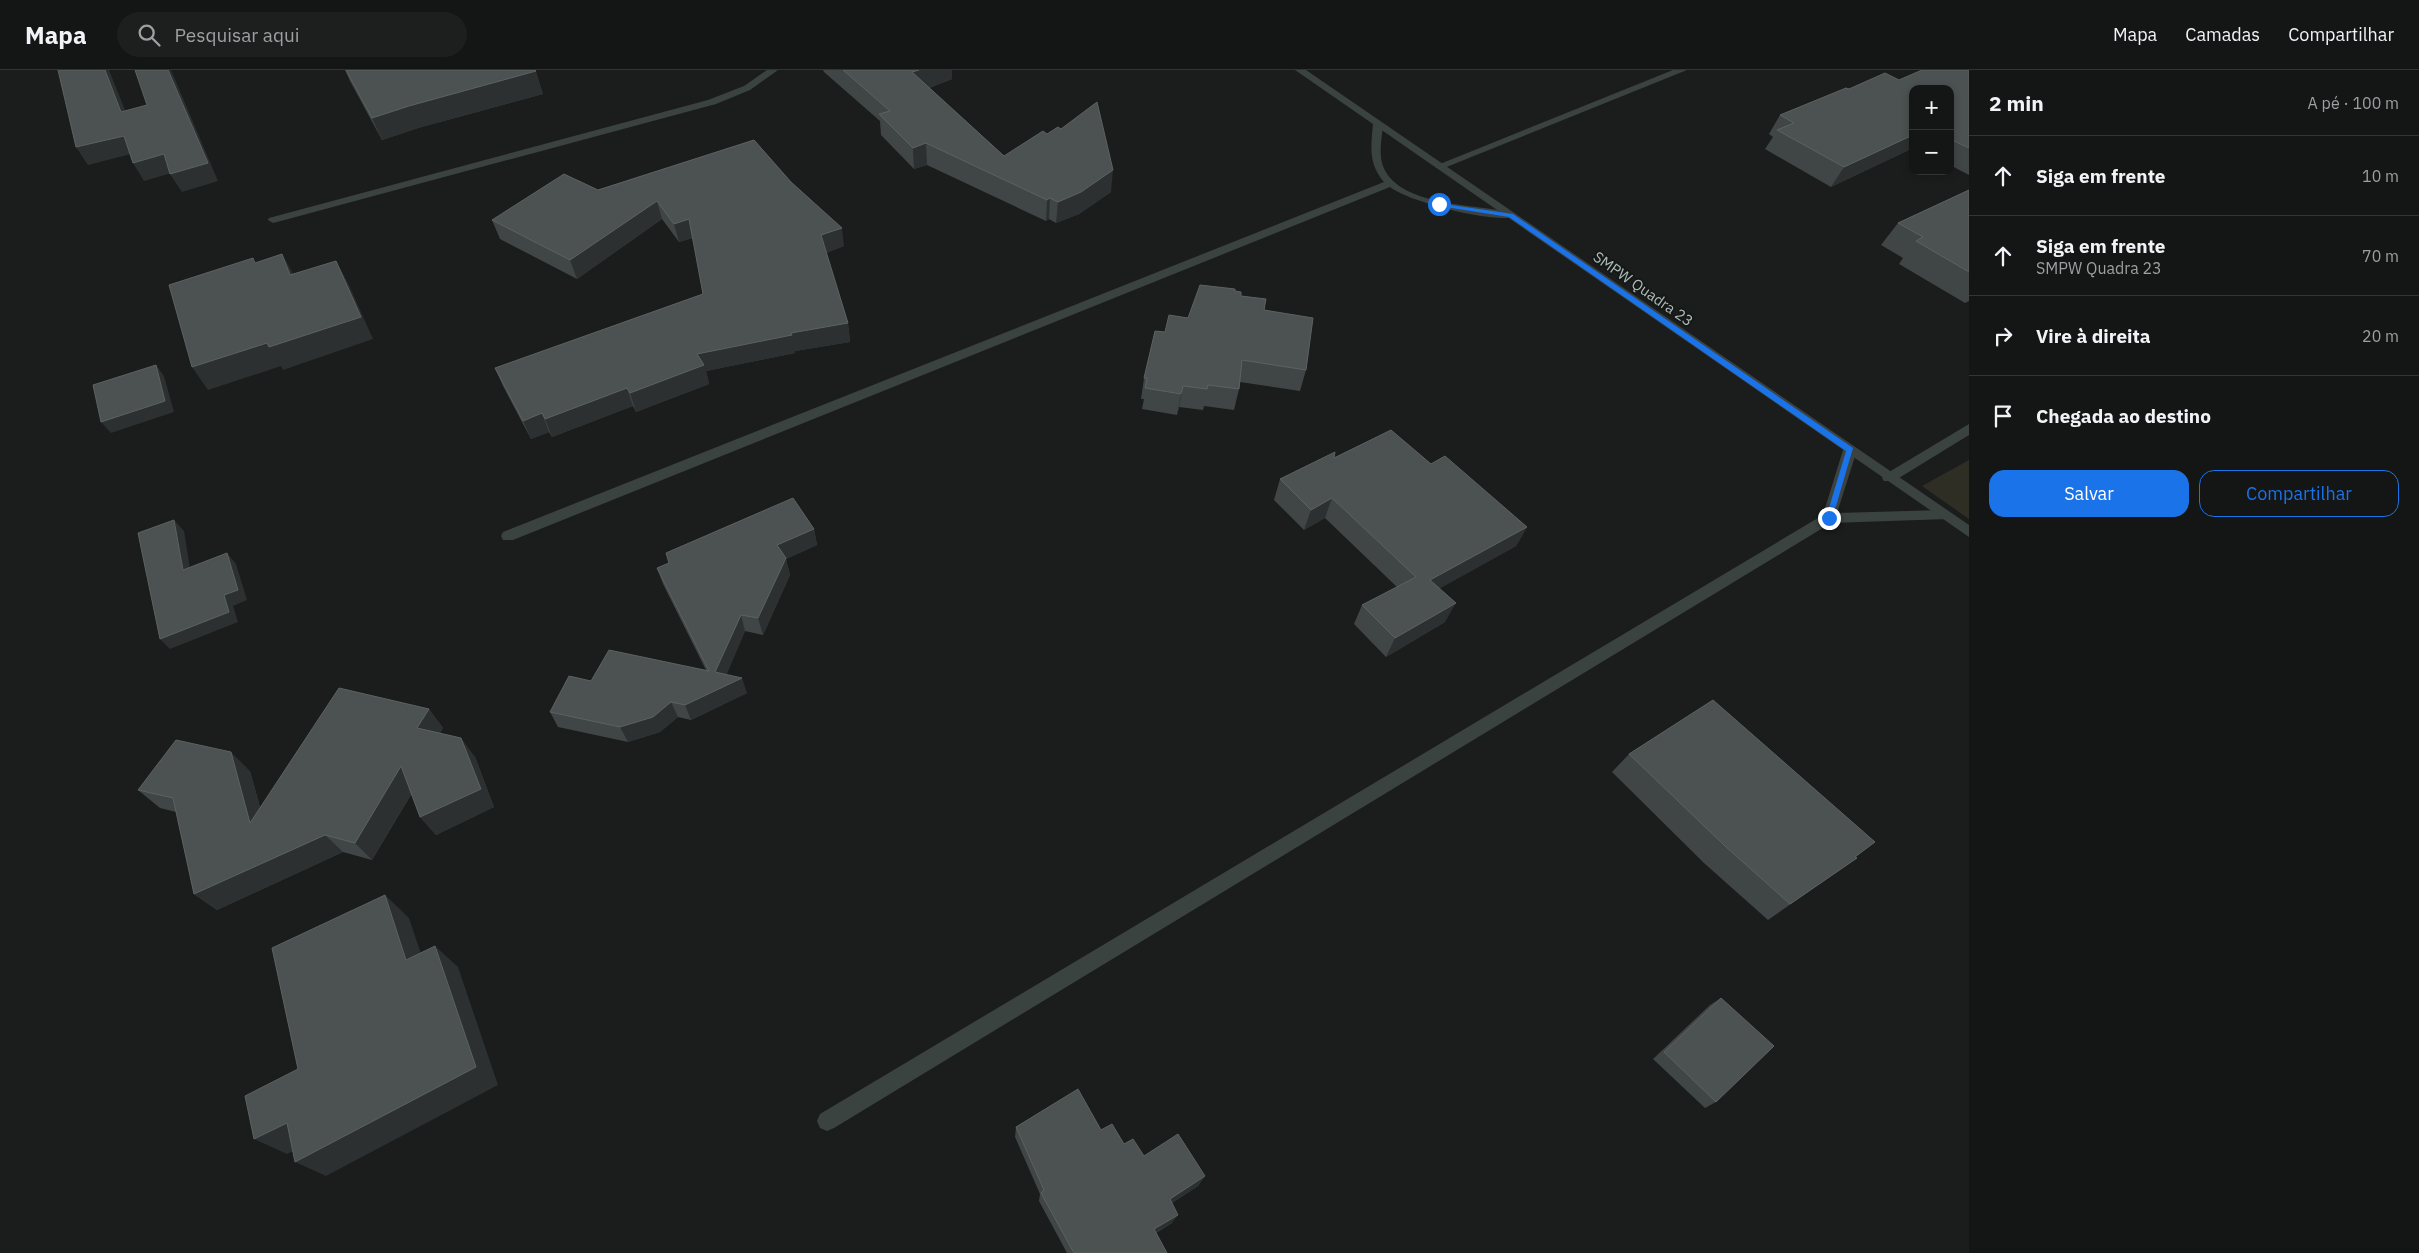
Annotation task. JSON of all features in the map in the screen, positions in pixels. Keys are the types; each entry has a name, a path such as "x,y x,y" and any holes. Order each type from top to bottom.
{"street":[{"path":"273,220 696,107 747,88 773,70"},
{"name":"SMPW Quadra 23","path":"1300,70 1969,532"},
{"path":"1440,166 1682,70"},
{"path":"1378,124 1377,165 1391,184 1416,197 1439,204 1510,215"},
{"path":"508,536 1391,184"},
{"path":"1889,478 1969,429"},
{"path":"1829,518 1850,450"},
{"path":"826,1121 1829,518 1943,515"}],"shaded area":[{"path":"1969,460 1969,519 1922,486"}],"building":[{"path":"58,70 105,70 121,112 147,105 135,70 168,70 208,163 170,174 164,154 133,163 124,136 76,147"},
{"path":"346,70 535,70 536,71 372,118"},
{"path":"843,70 919,70 912,72 1004,156 1043,131 1047,134 1058,127 1061,129 1097,102 1113,170 1081,192 1058,202 1050,198 1047,200 926,143 913,148 879,114 890,111"},
{"path":"1922,70 1969,70 1969,148 1954,141 1954,85 1909,85 1909,137 1844,167 1777,130 1794,123 1780,115 1885,73 1899,80"},
{"path":"754,140 791,182 842,228 821,235 848,323 791,333 792,335 697,354 704,365 630,393 627,388 545,419 542,413 523,421 495,368 703,294 689,219 674,224 657,201 570,260 492,220 564,174 598,190"},
{"path":"1969,190 1969,272 1916,241 1923,237 1898,223"},
{"path":"282,254 290,275 336,261 361,317 269,347 267,343 192,367 169,285 253,258 255,263"},
{"path":"1200,285 1235,289 1235,291 1241,292 1241,296 1266,299 1264,310 1313,318 1306,370 1242,360 1239,389 1208,385 1207,389 1183,386 1181,394 1145,388 1147,378 1144,378 1155,331 1165,332 1169,315 1188,318"},
{"path":"156,365 165,401 101,422 93,385"},
{"path":"1391,430 1431,464 1445,456 1527,527 1430,580 1456,603 1395,638 1362,605 1416,577 1332,498 1311,510 1280,479 1335,452 1334,458"},
{"path":"793,498 814,529 777,545 786,558 758,618 741,615 715,672 742,678 685,705 671,702 653,717 620,727 550,712 569,676 591,681 609,650 709,671 657,568 669,563 666,553"},
{"path":"174,520 183,570 227,553 238,590 224,595 229,612 160,639 138,533"},
{"path":"339,688 429,709 417,728 461,738 481,789 420,817 401,766 355,843 325,835 194,894 173,798 138,790 176,740 231,752 250,823"},
{"path":"1713,700 1875,842 1855,857 1857,858 1790,904 1725,846 1629,754"},
{"path":"385,895 406,960 435,946 476,1067 295,1162 287,1123 254,1139 245,1096 298,1069 272,948"},
{"path":"1721,998 1774,1046 1716,1102 1664,1052"},
{"path":"1078,1089 1101,1130 1112,1124 1124,1144 1133,1139 1144,1156 1178,1134 1205,1176 1170,1199 1178,1215 1154,1229 1167,1253 1074,1253 1041,1193 1044,1190 1016,1127"}],"route":[{"path":"1439,204 1510,215 1850,450 1829,518"}]}
